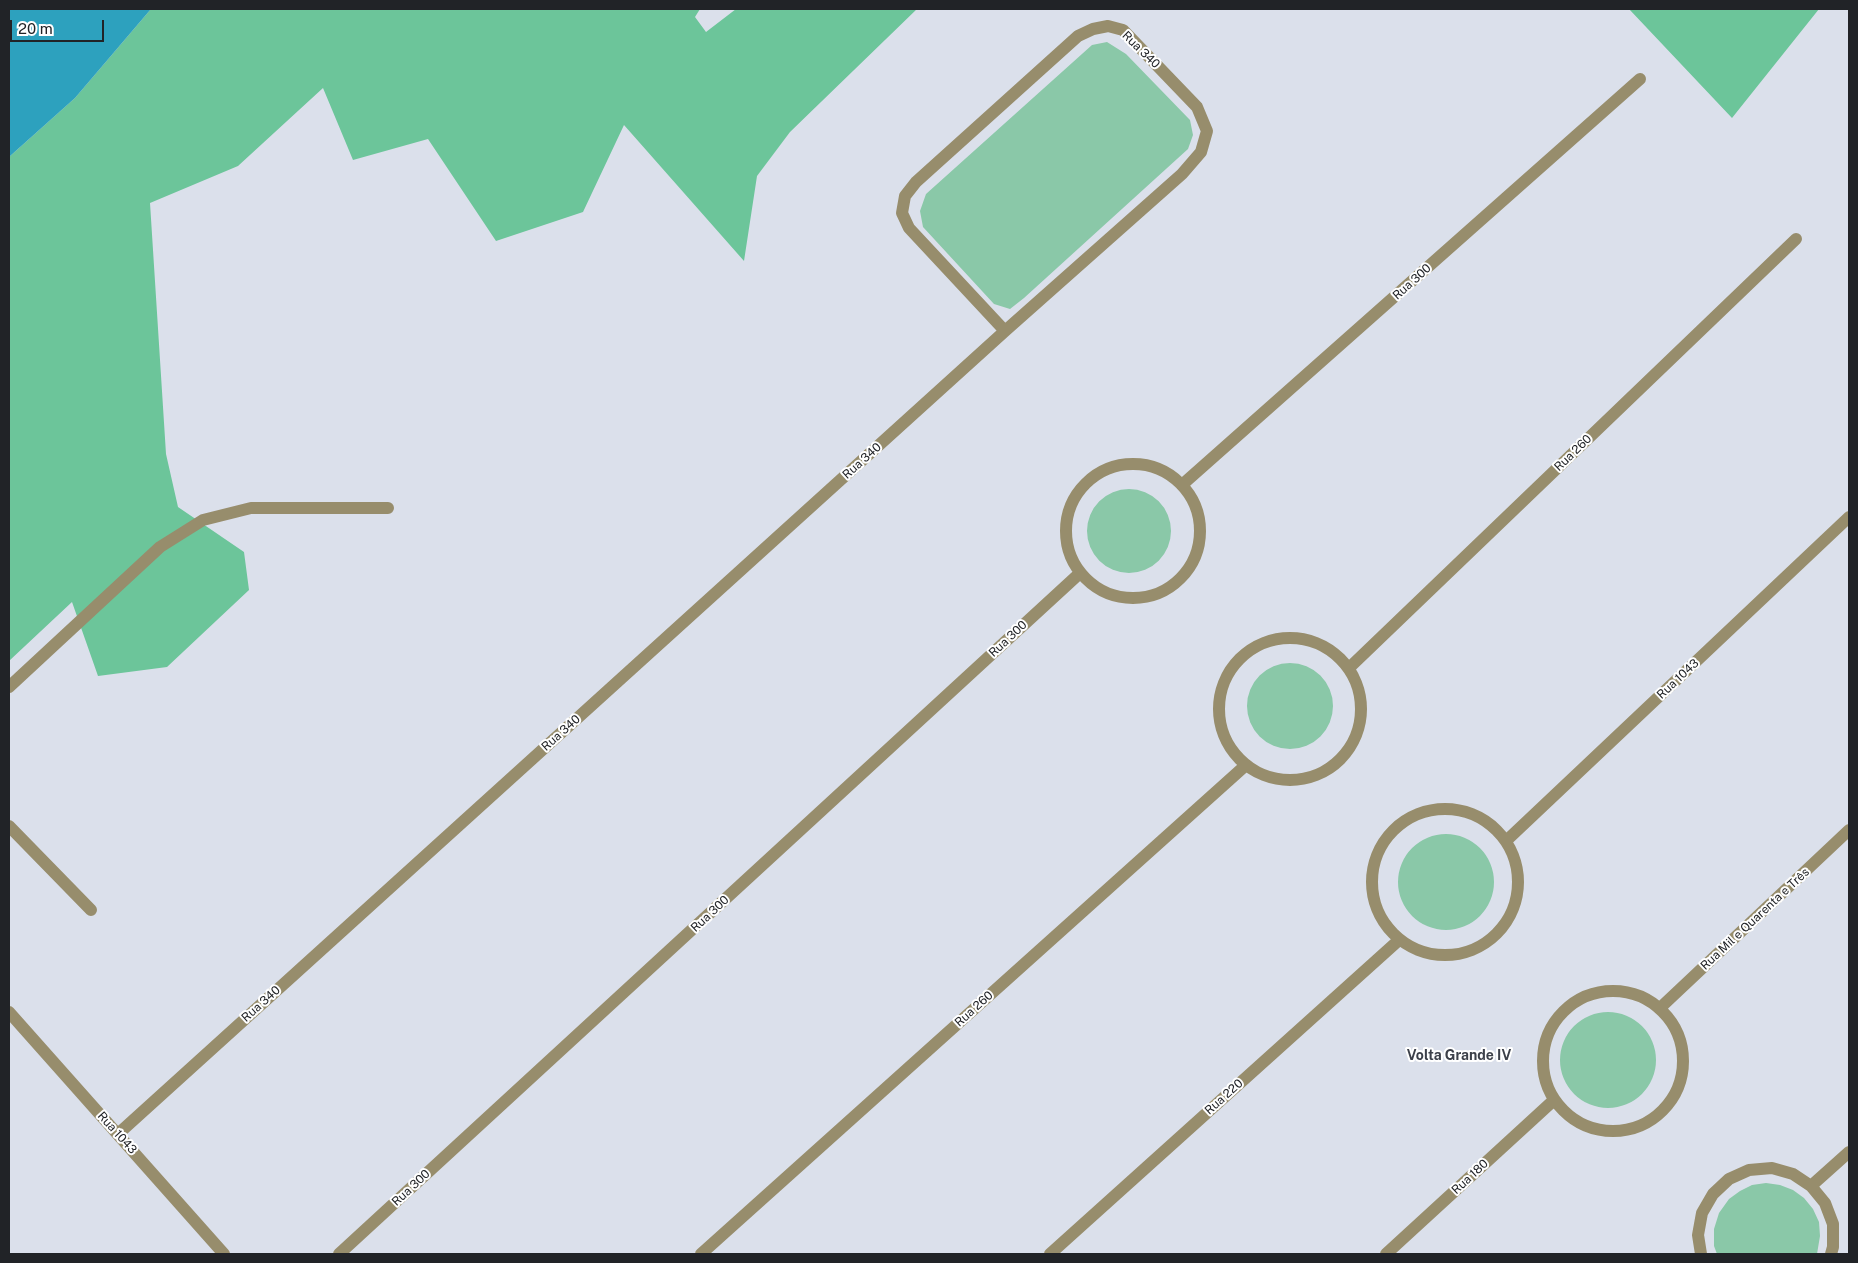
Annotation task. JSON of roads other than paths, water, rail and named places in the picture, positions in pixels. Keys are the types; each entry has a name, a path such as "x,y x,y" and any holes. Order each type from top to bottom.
{"street":[{"name":"Rua 340","path":"118,1134 1005,331 1182,174 1201,152 1207,131 1197,107 1123,30 1108,26 1093,29 1078,36 916,182 905,196 902,213 909,228 1005,331"},
{"name":"Rua 300","path":"1183,484 1640,79"},
{"name":"Rua 260","path":"1349,668 1796,239"},
{"path":"1119,464 1143,464 1164,471 1183,484 1195,502 1201,523 1200,545 1191,565 1178,582 1159,593 1138,598 1116,596 1096,587 1080,573 1069,553 1065,530 1069,508 1081,488 1098,473 1119,464"},
{"path":"9,687 160,547 203,520 251,508 388,508"},
{"name":"Rua 1043","path":"1506,841 1849,517"},
{"name":"Rua 300","path":"339,1254 1080,573"},
{"path":"1285,638 1309,640 1331,651 1349,668 1358,688 1362,710 1358,732 1347,752 1330,767 1310,777 1287,780 1265,776 1246,765 1229,747 1220,724 1219,700 1226,677 1241,657 1261,644 1285,638"},
{"name":"Rua 260","path":"702,1254 1246,765"},
{"path":"1441,809 1466,811 1489,822 1506,841 1516,862 1519,884 1514,907 1503,927 1486,943 1465,953 1442,955 1419,951 1399,940 1382,921 1373,897 1372,872 1379,848 1395,828 1416,814 1441,809"},
{"path":"9,826 91,910"},
{"name":"Rua Mil e Quarenta e Três","path":"1660,1008 1849,830"},
{"name":"Rua 220","path":"1050,1254 1399,940"},
{"path":"1619,991 1641,996 1660,1008 1675,1026 1683,1048 1683,1073 1675,1096 1659,1114 1639,1127 1615,1131 1590,1128 1569,1116 1554,1100 1544,1080 1542,1057 1547,1035 1559,1016 1576,1001 1597,992 1619,991"},
{"name":"Rua 1043","path":"9,1012 224,1254"},
{"name":"Rua 180","path":"1386,1254 1554,1100"},
{"path":"1811,1186 1849,1152"},
{"path":"1701,1254 1698,1235 1702,1213 1713,1194 1729,1179 1749,1170 1772,1168 1793,1174 1811,1186 1825,1203 1833,1224 1833,1247 1831,1254"}],"water":[{"path":"9,9 151,9 75,98 9,157"}],"district":[{"name":"Volta Grande IV","path":"1459,1056"}]}
